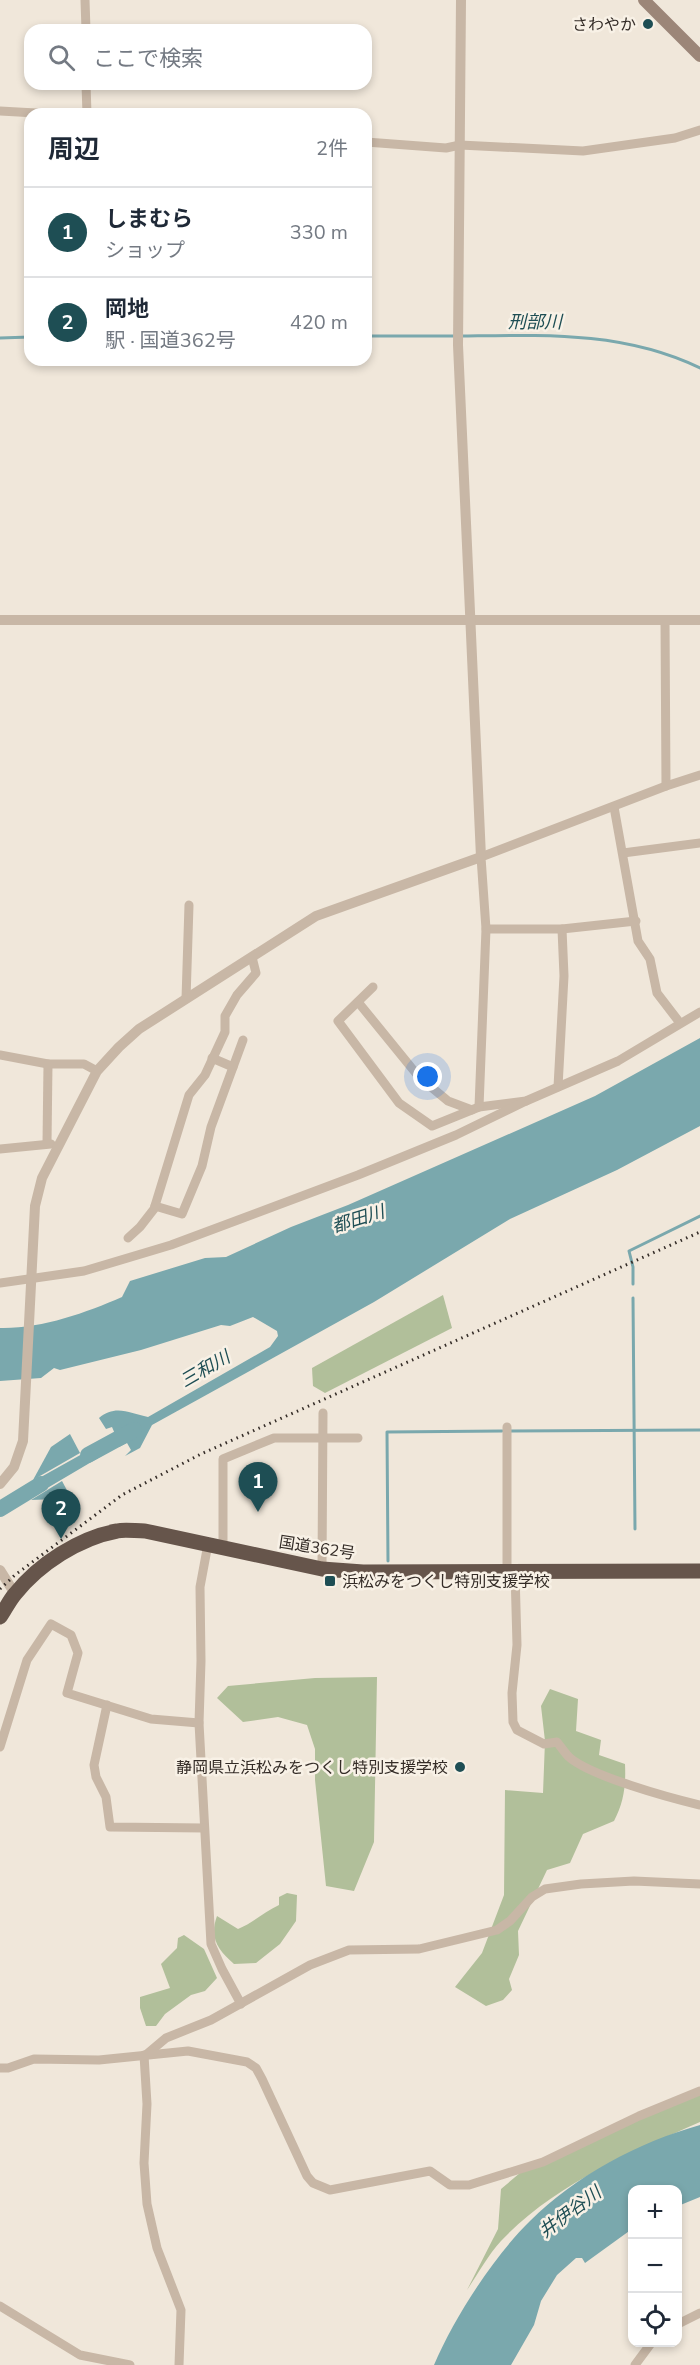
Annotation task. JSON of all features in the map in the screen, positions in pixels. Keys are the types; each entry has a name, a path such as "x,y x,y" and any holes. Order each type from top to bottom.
{"highway":[{"name":"国道362号","path":"0,1617 15,1594 41,1568 69,1549 119,1530 145,1531 322,1569 363,1572 700,1571"}],"main road":[{"path":"644,0 700,56"}],"street":[{"path":"85,0 86,24"},
{"path":"461,0 458,345 486,929 476,1108"},
{"path":"86,90 87,108"},
{"path":"0,111 24,112"},
{"path":"372,142 446,148 460,145 583,151 675,138 700,130"},
{"path":"0,620 700,620"},
{"path":"665,620 666,786"},
{"path":"0,1484 14,1467 23,1441 35,1206 42,1178 53,1144 97,1071 119,1047 139,1029 316,916 700,775"},
{"path":"614,807 638,940 650,959 657,993 680,1023"},
{"path":"622,853 700,843"},
{"path":"186,999 189,905"},
{"path":"486,929 562,929 636,921"},
{"path":"558,1087 564,976 562,929"},
{"path":"128,1238 156,1206 189,1095 205,1075 225,1032 225,1016 237,995 256,973 252,957"},
{"path":"373,987 338,1021 399,1103 432,1126 476,1108 526,1101"},
{"path":"358,1002 419,1077 448,1101 476,1108"},
{"path":"0,1283 31,1281 84,1271 202,1234 358,1175 456,1135 526,1101 618,1061 700,1012"},
{"path":"156,1206 182,1214 202,1166 210,1127 243,1041"},
{"path":"0,1055 48,1064 84,1064 97,1071"},
{"path":"213,1058 233,1067"},
{"path":"48,1064 53,1144"},
{"path":"0,1149 53,1144"},
{"path":"322,1569 323,1413"},
{"path":"507,1427 517,1645 512,1693 513,1722 517,1730 544,1744 557,1743 570,1758 599,1773 662,1796 700,1805"},
{"path":"241,2004 211,1944 199,1723 200,1587 216,1546 223,1459 274,1438 358,1438"},
{"path":"0,1570 15,1594"},
{"path":"0,1747 27,1660 51,1624 71,1635 78,1653 67,1693 151,1719 199,1723"},
{"path":"107,1705 94,1765 96,1778 106,1797 110,1827 204,1828"},
{"path":"145,2054 166,2038 211,2020 310,1965 350,1950 419,1949 497,1930 510,1921 532,1897 545,1889 634,1881 700,1884"},
{"path":"0,2068 8,2068 34,2059 99,2060 188,2051 247,2062 256,2068 307,2176 313,2183 330,2190 430,2171 450,2185 468,2185 543,2162 639,2116 700,2091"},
{"path":"145,2054 147,2104 144,2163 147,2204 157,2248 181,2310 179,2365"},
{"path":"0,2306 80,2355 130,2365"},
{"path":"682,2322 700,2313"},
{"path":"635,2365 649,2347"}],"green space":[{"path":"443,1295 452,1328 325,1393 313,1386 312,1368"},
{"path":"377,1677 374,1842 354,1891 326,1886 315,1780 315,1749 307,1725 278,1717 243,1722 217,1698 228,1686 315,1678"},
{"path":"550,1689 578,1699 576,1731 601,1740 599,1755 625,1764 624,1793 614,1821 583,1834 570,1863 547,1870 518,1931 519,1955 509,1979 512,1990 503,2000 486,2006 455,1987 482,1953 504,1895 505,1790 543,1793 545,1741 541,1706"},
{"path":"287,1893 297,1895 296,1921 280,1944 256,1963 234,1964 223,1954 216,1943 214,1931 217,1916 238,1929 279,1905 279,1897"},
{"path":"184,1935 204,1949 217,1978 205,1991 191,1995 165,2014 156,2026 146,2026 140,2008 140,1997 170,1988 161,1964 177,1948 178,1938"},
{"path":"700,2094 700,2122 594,2172 545,2203 501,2241 487,2258 467,2290 498,2229 501,2189 527,2167"}],"water":[{"name":"都田川","path":"700,1038 700,1126 617,1170 510,1219 374,1302 152,1425 140,1448 125,1456 131,1450 127,1443 119,1447 113,1437 115,1434 112,1427 106,1429 99,1418 117,1410 148,1417 270,1347 278,1336 277,1331 253,1317 230,1326 221,1325 141,1350 60,1370 54,1368 41,1378 0,1381 0,1328 31,1326 78,1314 122,1297 130,1281 205,1258 226,1257 595,1096"},
{"path":"70,1434 80,1453 33,1480 51,1447"},
{"path":"104,1440 110,1451 27,1500 11,1502 26,1493 32,1482"},
{"path":"62,1481 69,1494 56,1499 31,1500"},
{"name":"井伊谷川","path":"700,2125 700,2197 682,2204 682,2185 628,2185 628,2232 585,2263 582,2258 576,2258 557,2275 541,2301 534,2325 511,2365 434,2365 452,2328 476,2288 516,2235 530,2221 587,2175 631,2151"}],"waterway":[{"name":"刑部川","path":"372,336 454,336"},
{"name":"刑部川","path":"461,336 553,336 613,341 642,347 700,368"},
{"name":"刑部川","path":"0,338 24,337"},
{"path":"633,1284 633,1267 629,1251 700,1216"},
{"path":"633,1298 635,1529"},
{"name":"三和川","path":"88,1455 134,1430"},
{"path":"511,1431 700,1430"},
{"path":"388,1561 387,1432 502,1431"},
{"name":"三和川","path":"0,1509 41,1484"}],"railway":[{"path":"0,1589 15,1575 122,1495 201,1454 700,1232"}],"place":[{"name":"さわやか","path":"648,24"},
{"name":"しまむら","path":"258,1512"},
{"name":"岡地","path":"61,1539"},
{"name":"浜松みをつくし特別支援学校","path":"330,1581"},
{"name":"静岡県立浜松みをつくし特別支援学校","path":"460,1767"}]}
